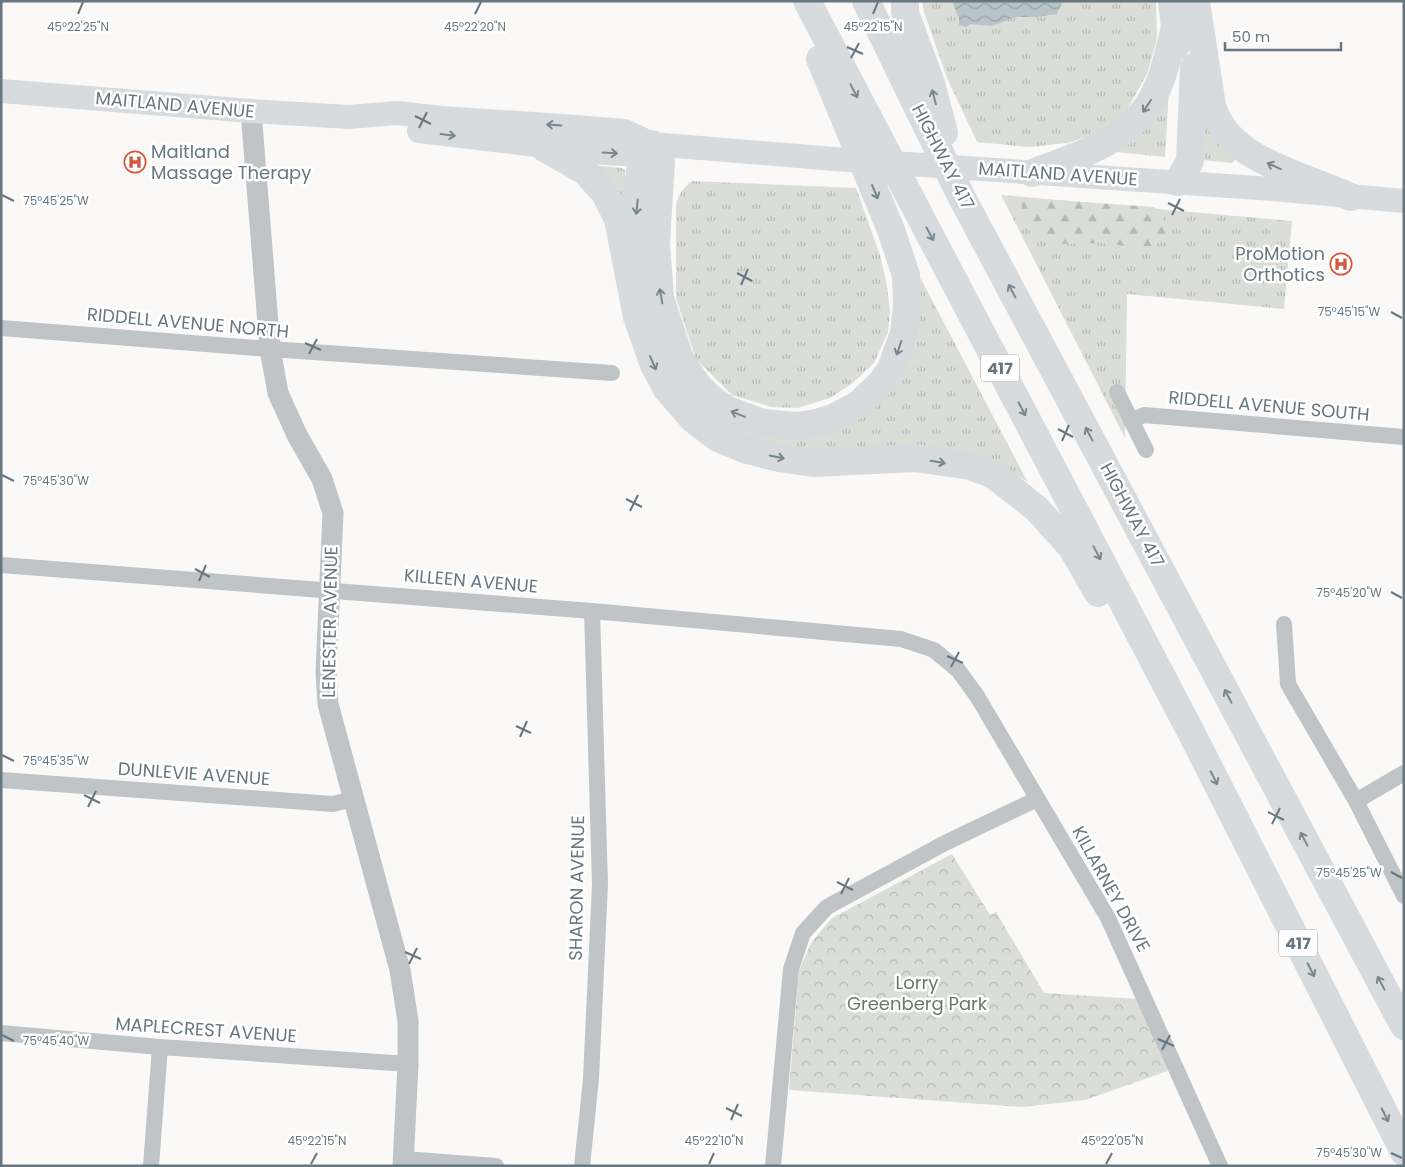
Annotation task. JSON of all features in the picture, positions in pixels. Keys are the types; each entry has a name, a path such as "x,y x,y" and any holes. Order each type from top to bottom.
{"highway":[{"path":"637,317 634,234 641,160 652,144 661,162 656,242 660,298 679,356 700,388 714,401 728,410 763,423 787,425 813,424 833,418 860,404 885,377 904,333 907,306 906,275 891,230 797,1"},
{"name":"417","path":"807,1 1192,734 1404,1152"},
{"name":"HIGHWAY 417","path":"866,1 960,194 1404,1026"},
{"path":"905,1 905,13 931,83 960,194"},
{"path":"1032,173 1106,144 1119,136 1138,118 1149,105 1158,87 1185,8"},
{"path":"1178,182 1172,160 1176,87 1185,8"},
{"path":"1185,8 1212,106 1226,134 1247,153 1272,166 1352,197"},
{"path":"543,147 591,175 606,193 618,219 637,317 654,366 667,389 693,419 718,438 747,450 813,463 915,458 970,466 994,475 1037,509 1072,548 1121,633 1192,734"}],"main road":[{"name":"MAITLAND AVENUE","path":"1,91 251,112 349,117 396,113 625,131 652,144 998,171 1178,182 1404,201"},
{"name":"MAITLAND AVENUE","path":"349,117 399,129 543,147 624,154 652,144"}],"street":[{"name":"LENESTER AVENUE","path":"251,112 270,350 278,393 297,435 322,479 333,513 326,672 328,704 400,970 408,1021 404,1162"},
{"name":"RIDDELL AVENUE NORTH","path":"1,328 270,350 612,373"},
{"path":"1117,392 1146,450"},
{"name":"RIDDELL AVENUE SOUTH","path":"1131,421 1144,416 1404,437"},
{"name":"KILLEEN AVENUE","path":"1,565 592,611 901,639 934,650"},
{"name":"SHARON AVENUE","path":"582,1166 591,1079 600,884 592,611"},
{"path":"1284,624 1288,684 1356,801 1404,896"},
{"name":"KILLARNEY DRIVE","path":"934,650 958,670 977,696 1108,918 1220,1166"},
{"path":"1356,801 1404,773"},
{"name":"DUNLEVIE AVENUE","path":"1,780 333,804 353,799"},
{"path":"773,1166 791,969 803,933 827,907 945,843 1037,799"},
{"name":"MAPLECREST AVENUE","path":"1,1033 160,1047 408,1064"},
{"path":"152,1166 160,1047"},
{"path":"404,1162 496,1166"}],"green space":[{"path":"922,1 1156,1 1157,39 1147,74 1125,113 1096,134 1067,143 1029,147 977,142 947,78"},
{"path":"1198,79 1238,157 1232,163 1202,160"},
{"path":"1169,89 1165,157 1116,152 1114,147"},
{"path":"596,167 622,168 625,170 625,175 630,176 626,217"},
{"path":"692,181 856,188 880,255 887,286 890,312 888,332 874,363 853,383 830,398 798,408 771,407 732,395 696,359 676,298 676,205 686,186"},
{"path":"1001,195 1292,221 1284,309 1127,294 1125,438"},
{"path":"1028,198 1154,207 1160,212 1170,232 1163,241 1152,246 1134,247 1101,243 1059,244 1051,242 1036,222 1030,219 1022,210 1022,203"},
{"path":"640,246 647,268 713,413 859,417 915,281 921,279 1027,481 1004,469 833,454 736,439 683,400 639,291"},
{"name":"Lorry Greenberg Park","path":"952,854 990,915 996,912 1044,993 1138,999 1168,1071 1085,1100 1022,1107 789,1090 799,971 811,943 832,918"}],"water":[{"path":"952,1 1063,1 1057,14 1037,17 1015,17 992,26 971,24 966,27 959,25 959,19"}],"place":[{"name":"Maitland Massage Therapy","path":"135,162"},
{"name":"ProMotion Orthotics","path":"1341,264"}]}
